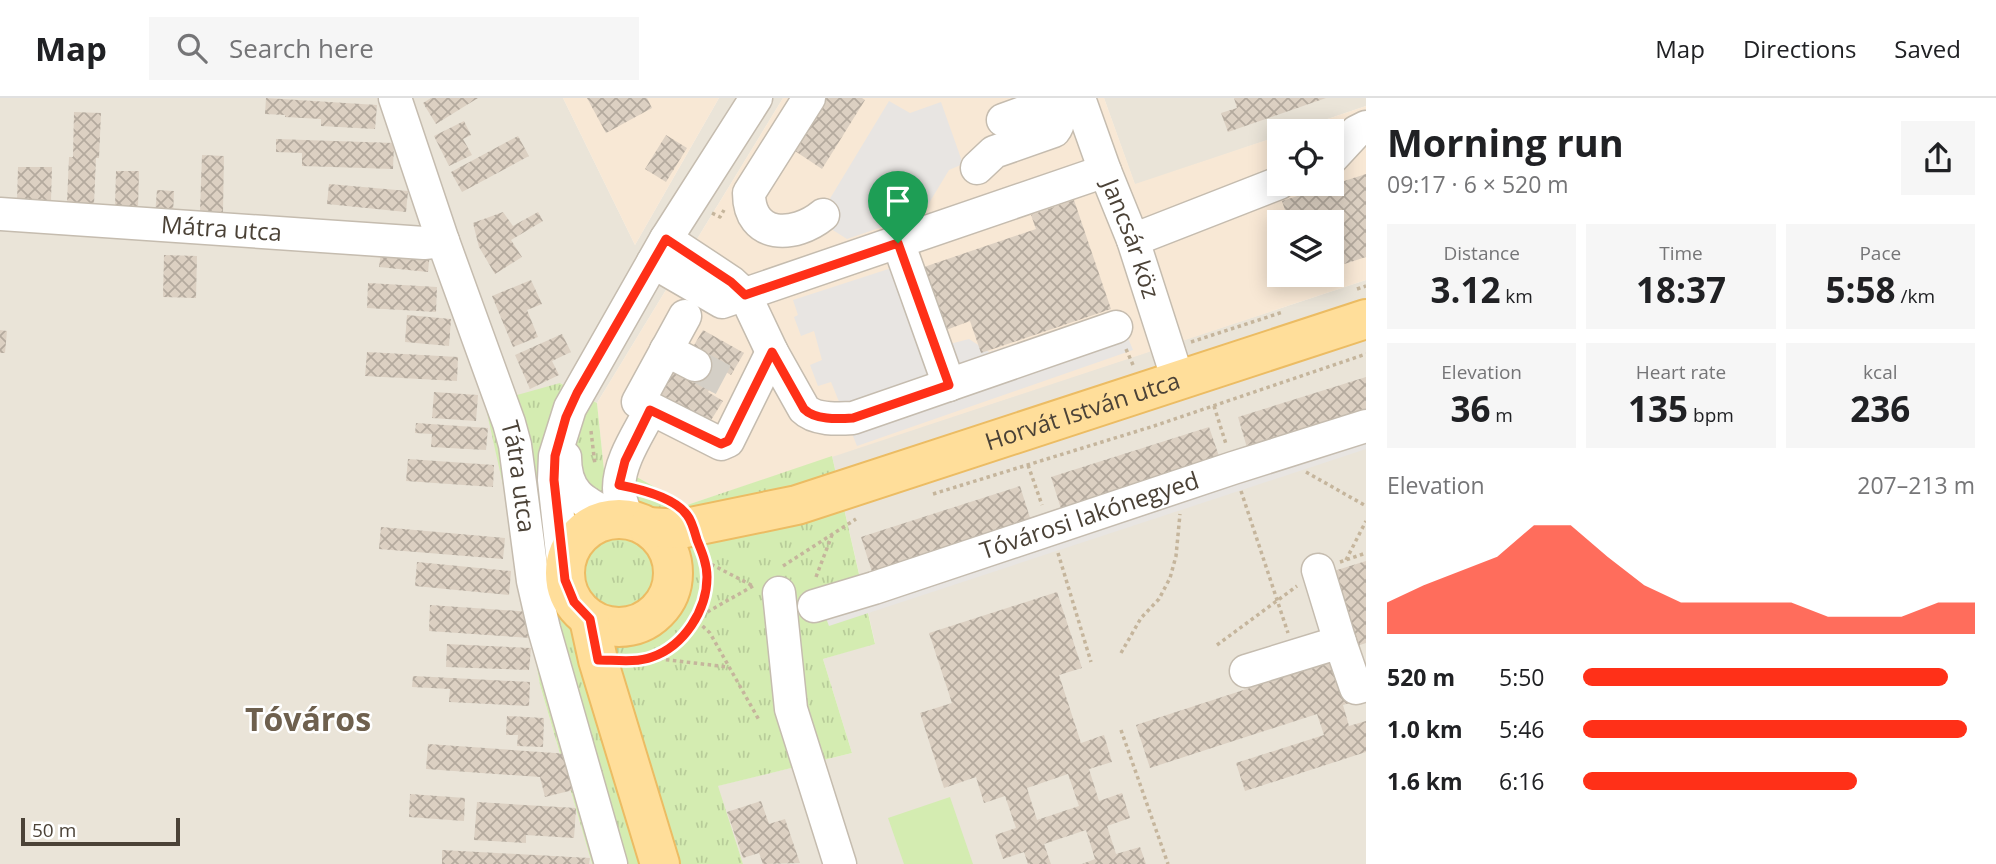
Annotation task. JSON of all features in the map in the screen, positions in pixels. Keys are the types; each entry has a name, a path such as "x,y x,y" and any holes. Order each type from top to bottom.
{"main road":[{"name":"Horvát István utca","path":"629,650 662,605 689,561 704,556 797,505 1173,365 1360,305"},
{"name":"Horvát István utca","path":"631,522 681,529 797,505"},
{"path":"629,650 590,619 574,602 565,580 568,557 576,540 594,525 631,522 662,540 669,554 672,571 670,588"},
{"path":"590,619 623,627 629,650 626,691 630,768 660,864"}],"street":[{"name":"Tátra utca","path":"395,98 509,423 515,445 533,581 544,629 611,864"},
{"path":"565,580 554,480 555,456 561,432 577,393 659,251 756,98"},
{"path":"809,98 749,193 749,205 754,216 763,225 776,231 789,232 811,224 823,215"},
{"path":"977,168 994,152 1027,108"},
{"name":"Jancsár köz","path":"1027,108 1105,171 1133,240 1173,365"},
{"path":"1344,145 1356,132 1366,127"},
{"path":"745,295 1105,171"},
{"path":"1133,240 1267,188"},
{"name":"Mátra utca","path":"0,214 424,243 443,241"},
{"path":"898,243 949,385"},
{"path":"659,251 731,282 745,295 772,352 810,415 837,419 853,418 1116,327"},
{"path":"685,316 638,402 721,444 728,441 740,389 772,352"},
{"path":"666,350 695,365"},
{"path":"631,522 622,505 619,485 625,461 650,410"},
{"name":"Tóvárosi lakónegyed","path":"818,605 1055,542 1233,468 1366,426"},
{"path":"561,432 565,472 572,490 590,505 631,522"},
{"path":"1332,565 1340,642 1356,688 1366,685"},
{"path":"779,593 791,709 840,864"},
{"path":"1245,671 1340,642"}],"path":[{"path":"1360,305 1366,286"},
{"path":"1173,365 1290,310"},
{"path":"922,498 1154,426 1366,354"},
{"path":"1214,405 1295,655"},
{"path":"1028,465 1055,542 1091,662"},
{"path":"1306,472 1366,506"},
{"path":"1121,653 1141,618 1159,599 1170,578 1176,555 1180,512"},
{"path":"818,605 814,582 833,533 856,518"},
{"path":"1332,565 1366,521"},
{"path":"1217,645 1332,565 1366,553"},
{"path":"704,556 754,586 779,593"},
{"path":"629,650 676,643 701,607 706,589 704,556"},
{"path":"695,619 710,633 759,720"},
{"path":"629,650 729,667"},
{"path":"1121,730 1168,864"}],"shaded area":[{"path":"0,98 563,98 635,245 719,98 783,98 597,403 560,383 512,526 540,685 592,864 0,864"},
{"path":"563,98 719,98 635,245"},
{"path":"783,98 1104,98 1135,184 1267,140 1267,196 1344,196 1344,119 1328,119 1366,106 1366,280 687,505 635,476 604,470 597,403"},
{"path":"1104,98 1366,98 1366,106 1328,119 1267,119 1267,140 1135,185"},
{"path":"889,101 910,113 941,102 963,164 949,170 923,213 847,239 817,220"},
{"path":"913,261 946,345 969,339 989,352 1117,311 1133,350 857,446 831,382 818,386 810,365 822,360 814,331 801,336 794,317 798,315 793,300"},
{"path":"1366,280 1366,864 743,864 717,786 852,753 823,659 875,643 832,456"},
{"path":"1366,433 1366,449 829,626 824,613"}],"green space":[{"path":"560,383 597,403 604,470 635,476 687,505 832,456 875,644 823,659 852,753 718,786 743,864 592,864 540,685 512,526 485,404"},
{"path":"950,797 973,864 904,864 888,818"}],"building":[{"path":"266,98 377,105 375,129 321,126 321,119 265,114"},
{"path":"431,98 478,98 436,124 423,103"},
{"path":"587,98 647,98 652,108 606,133"},
{"path":"824,98 865,100 822,169 792,149"},
{"path":"1234,98 1326,98 1228,132 1221,113 1237,108"},
{"path":"74,112 101,113 94,204 67,203 69,157 73,157"},
{"path":"464,121 471,135 463,139 472,155 449,166 434,136"},
{"path":"666,135 687,148 666,182 645,169"},
{"path":"518,136 529,156 462,192 451,172"},
{"path":"276,139 394,143 393,169 302,166 302,153 276,152"},
{"path":"202,155 224,156 223,212 200,212"},
{"path":"18,167 52,167 51,201 17,201"},
{"path":"116,171 139,171 138,207 115,207"},
{"path":"1366,174 1366,257 1344,264 1344,210 1285,210 1282,201 1298,196 1344,196 1344,181"},
{"path":"329,184 408,191 406,212 327,204"},
{"path":"157,190 174,191 173,215 155,215"},
{"path":"1074,200 1111,309 981,353 970,321 946,330 924,267 1036,229 1031,215"},
{"path":"503,212 513,226 538,212 543,221 511,240 522,257 495,274 479,247 473,223"},
{"path":"382,246 430,252 428,272 379,267"},
{"path":"164,255 197,256 196,298 163,297"},
{"path":"531,280 542,304 527,310 538,337 513,347 492,296"},
{"path":"368,283 437,287 436,312 367,308"},
{"path":"407,315 451,319 449,346 405,342"},
{"path":"0,330 7,331 5,353 0,353"},
{"path":"703,330 744,353 731,375 721,369 708,392 723,401 708,425 651,392 666,368 679,376"},
{"path":"562,334 571,352 552,361 559,375 530,389 515,355"},
{"path":"367,352 458,357 457,381 365,376"},
{"path":"1366,377 1366,414 1248,451 1238,417"},
{"path":"434,392 478,395 476,421 432,418"},
{"path":"416,423 488,428 486,450 431,447 432,434 415,433"},
{"path":"1209,427 1221,462 1062,512 1051,477"},
{"path":"408,459 494,465 493,487 406,481"},
{"path":"1020,486 1031,521 872,572 861,537"},
{"path":"381,527 505,538 503,559 379,549"},
{"path":"1366,561 1366,643 1357,646 1334,571"},
{"path":"417,562 511,571 509,595 415,586"},
{"path":"1057,592 1082,668 1059,675 1081,743 1104,735 1112,762 1089,769 1099,801 1122,793 1130,818 1107,826 1116,854 1140,847 1146,864 1082,864 1095,859 1086,830 1044,844 1051,864 1028,864 1024,852 1003,859 995,835 1016,828 1005,796 984,803 976,777 944,788 920,713 952,703 929,633","holes":["1068,774 1079,806 1037,820 1027,788"]},
{"path":"430,605 532,612 531,638 429,631"},
{"path":"447,644 531,648 529,670 446,667"},
{"path":"1339,659 1353,702 1343,705 1349,726 1366,721 1366,752 1245,791 1236,763 1324,735 1317,714 1150,768 1136,725"},
{"path":"413,676 530,682 529,706 449,702 450,689 412,687"},
{"path":"507,716 544,718 543,747 517,746 518,735 506,735"},
{"path":"428,744 569,754 577,789 545,797 540,777 426,769"},
{"path":"410,794 465,798 464,821 409,817"},
{"path":"761,801 769,824 785,819 800,863 763,864 759,853 743,858 727,812"},
{"path":"477,802 576,808 574,838 526,835 526,843 474,840"},
{"path":"442,850 590,858 589,864 442,864"}],"tunnel":[{"path":"695,365 729,383"}],"district":[{"name":"Tóváros","path":"308,720"}],"route":[{"path":"666,239 731,282 745,295 898,243 949,385 853,418 837,419 810,415 772,352 728,441 721,444 650,410 625,461 619,485 655,494 687,515 705,561 706,589 701,607 688,630 664,651 650,658 598,660 590,619 574,602 565,580 554,480 555,456 566,417 577,393 666,239"}]}
